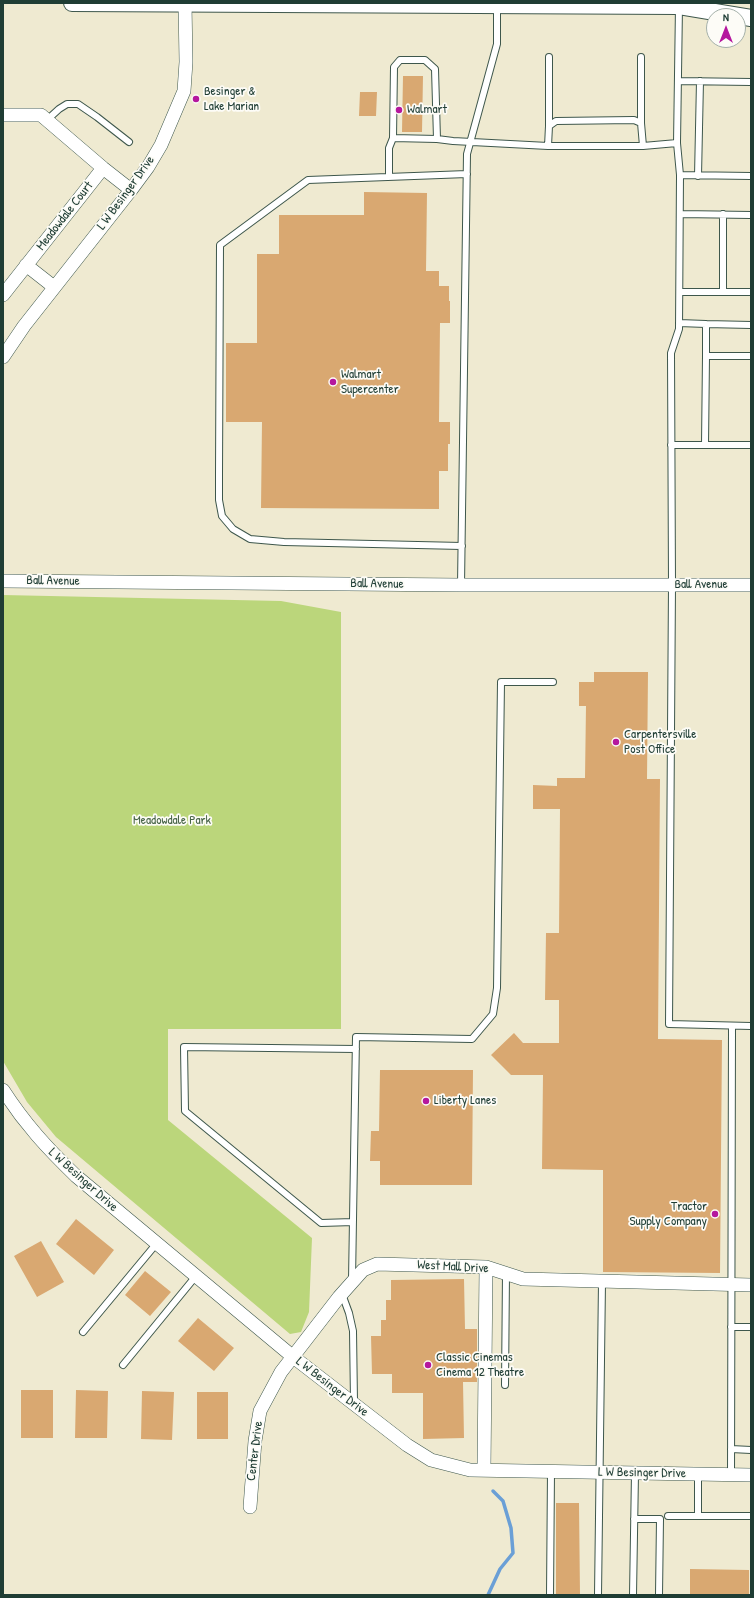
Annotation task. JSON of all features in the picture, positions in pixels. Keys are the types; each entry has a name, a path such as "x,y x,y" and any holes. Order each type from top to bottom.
{"street":[{"path":"72,3 679,5 751,18"},
{"name":"L W Besinger Drive","path":"3,357 24,326 131,190 161,145 184,91 186,62 185,3"},
{"path":"3,115 41,115 131,190"},
{"name":"Meadowdale Court","path":"3,295 103,168"},
{"path":"26,265 54,287"},
{"name":"Ball Avenue","path":"3,581 461,585 751,585"},
{"name":"L W Besinger Drive","path":"3,1090 16,1111 44,1145 76,1176 292,1356 407,1445 431,1460 463,1468 484,1470 751,1475"},
{"name":"West Mall Drive","path":"292,1356 363,1270 377,1264 486,1267 523,1279 751,1285"},
{"path":"484,1470 486,1267"},
{"name":"Center Drive","path":"250,1507 254,1448 260,1410 281,1372 292,1356"}],"lane":[{"path":"461,585 467,154 497,44 497,4"},
{"path":"679,5 677,143 680,175 680,292 679,329 671,354 672,585 669,1024 751,1026"},
{"path":"548,146 549,58"},
{"path":"641,58 641,123 643,146"},
{"path":"389,177 389,148 393,138 394,67 400,60 425,60 435,69 437,139"},
{"path":"678,81 751,82"},
{"path":"698,176 700,81"},
{"path":"47,120 67,104 78,104 129,142"},
{"path":"549,126 556,121 634,120 641,123"},
{"path":"393,138 437,139 548,146 643,146 677,143"},
{"path":"462,546 284,542 250,539 233,529 222,516 219,500 220,245 308,180 467,174"},
{"path":"680,175 751,176"},
{"path":"680,214 751,215"},
{"path":"723,214 723,292"},
{"path":"680,292 751,292"},
{"path":"679,323 751,325"},
{"path":"705,445 706,324"},
{"path":"706,356 751,356"},
{"path":"671,445 751,445"},
{"path":"352,1282 356,1037 472,1039 493,1014 497,988 501,682 553,682"},
{"path":"731,1475 732,1026"},
{"path":"353,1222 321,1223 185,1111 184,1047 356,1049"},
{"path":"83,1332 157,1244"},
{"path":"505,1386 506,1273"},
{"path":"123,1365 196,1276"},
{"path":"598,1595 602,1282"},
{"path":"342,1294 349,1313 353,1331 354,1404"},
{"path":"731,1327 751,1327"},
{"path":"731,1449 751,1450"},
{"path":"550,1595 551,1471"},
{"path":"633,1595 635,1473"},
{"path":"698,1474 698,1516"},
{"path":"668,1516 751,1516"},
{"path":"634,1519 660,1519 659,1595"}],"green space":[{"name":"Meadowdale Park","path":"3,595 281,601 341,612 341,1029 168,1029 168,1120 312,1238 309,1312 301,1332 290,1334 56,1137 27,1102 3,1061"}],"building":[{"path":"403,76 423,76 422,132 402,132"},
{"path":"360,92 377,92 376,116 359,116"},
{"name":"Walmart Supercenter","path":"364,192 427,193 426,271 439,271 439,286 449,286 450,301 450,323 440,323 439,422 450,422 450,444 448,444 448,471 439,471 439,509 261,508 262,422 226,422 226,343 257,343 257,254 279,254 279,215 364,215"},
{"path":"594,672 648,672 647,779 660,779 658,1039 722,1040 720,1273 603,1272 603,1170 542,1169 543,1075 511,1075 491,1055 514,1033 523,1043 559,1043 559,1000 545,1000 546,933 559,933 560,809 533,809 533,785 557,786 557,778 585,778 586,706 579,706 579,682 594,682"},
{"name":"Liberty Lanes","path":"380,1070 473,1070 472,1185 380,1185 380,1161 370,1161 371,1131 379,1131"},
{"path":"76,1219 114,1250 94,1275 56,1244"},
{"path":"41,1241 64,1282 37,1297 14,1256"},
{"path":"145,1271 171,1292 150,1316 125,1295"},
{"name":"Classic Cinemas Cinema 12 Theatre","path":"464,1279 465,1329 477,1329 477,1382 463,1382 464,1438 423,1439 423,1393 392,1393 392,1374 372,1374 371,1336 381,1336 381,1320 386,1320 386,1300 391,1300 391,1280"},
{"path":"198,1318 234,1348 214,1371 178,1341"},
{"path":"21,1390 53,1390 53,1438 21,1438"},
{"path":"76,1390 108,1391 107,1438 75,1438"},
{"path":"142,1391 174,1392 172,1440 141,1439"},
{"path":"197,1392 228,1392 228,1439 197,1439"},
{"path":"556,1503 579,1503 580,1595 556,1595"},
{"path":"690,1569 749,1570 749,1595 690,1595"}],"waterway":[{"path":"488,1595 500,1569 513,1553 511,1528 503,1501 493,1491"}],"place":[{"name":"Besinger & Lake Marian","path":"196,99"},
{"name":"Walmart","path":"399,110"},
{"name":"Walmart Supercenter","path":"333,382"},
{"name":"Carpentersville Post Office","path":"616,742"},
{"name":"Liberty Lanes","path":"426,1101"},
{"name":"Tractor Supply Company","path":"715,1214"},
{"name":"Classic Cinemas Cinema 12 Theatre","path":"428,1365"}]}
